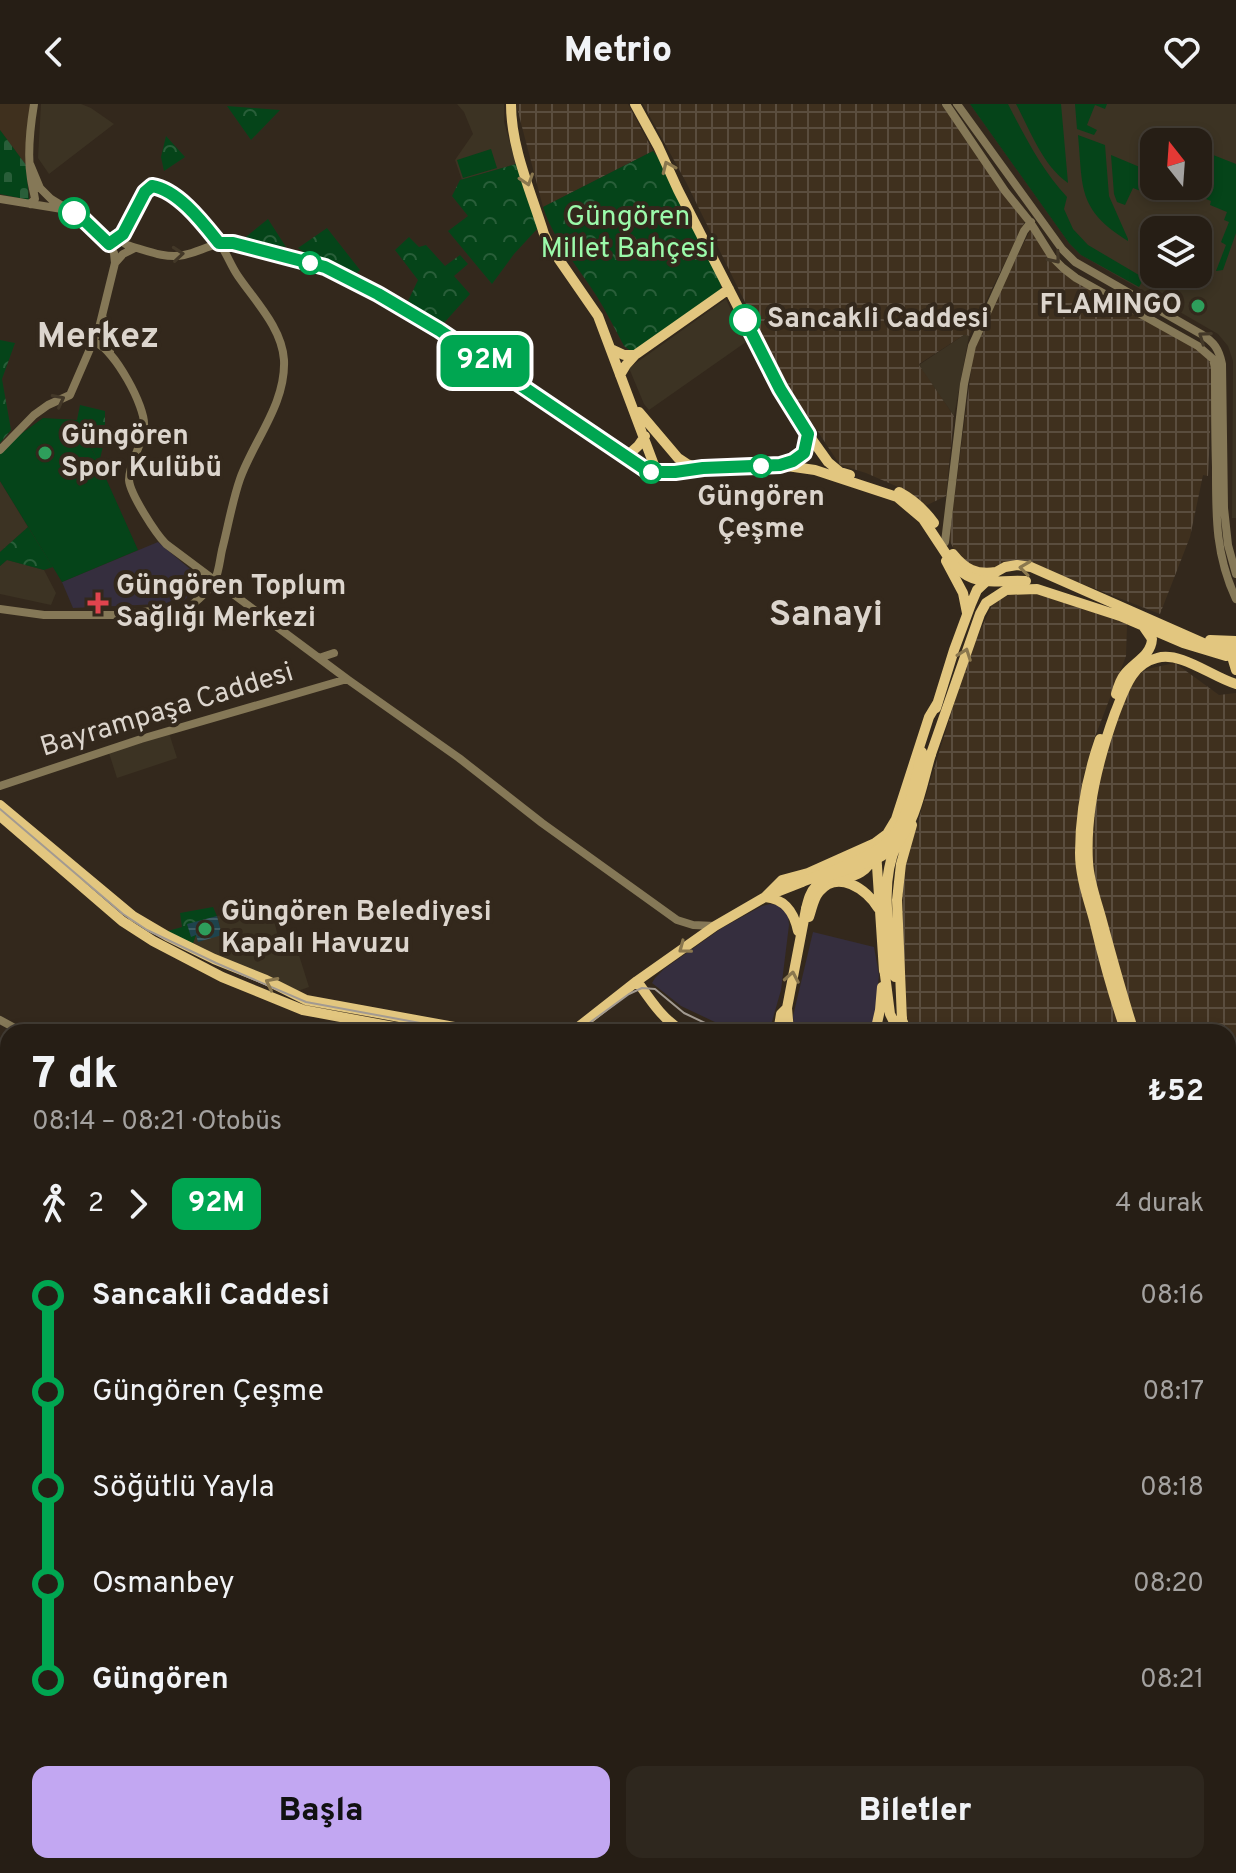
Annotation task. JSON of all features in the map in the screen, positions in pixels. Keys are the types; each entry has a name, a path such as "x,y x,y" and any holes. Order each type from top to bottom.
{"main road":[{"path":"511,104 514,139 544,234 598,316 657,473 780,465 815,470 897,497 923,519 954,566 973,580 1026,581 1121,611"},
{"path":"635,104 780,389 828,462 840,472 896,490 914,500 925,510 955,557 973,572 996,572 1017,565 1031,567 1121,611 1157,633 1232,648"},
{"path":"620,375 635,355 729,289"},
{"path":"611,349 624,355 635,355"},
{"path":"627,394 678,458 703,468"},
{"path":"780,465 804,453 808,434"},
{"path":"627,456 645,436"},
{"path":"913,509 954,574 963,593 967,615"},
{"path":"904,1024 891,943 887,882 890,859 911,819 938,702 967,615 977,590 996,572"},
{"path":"582,1024 715,926 765,897 874,852 892,838 902,820 980,614 986,603 1006,590 1037,589 1121,611 1136,608 1232,648"},
{"path":"1123,1024 1082,875 1082,811 1093,758 1122,677 1152,647 1152,639 1143,626"},
{"path":"1157,633 1192,665"},
{"path":"1232,648 1236,670"},
{"path":"1131,1024 1088,864 1090,810 1105,743 1133,673 1154,658 1168,656 1236,684"},
{"path":"765,897 782,880 808,873 857,852 887,834 896,819 929,717 938,702"},
{"path":"902,1020 897,900 901,864 943,731"},
{"path":"0,805 149,927 306,1000 438,1024"},
{"path":"0,816 122,921 153,941 222,977 303,1010 378,1024"},
{"path":"887,834 896,833 899,838 901,864"},
{"path":"779,1024 813,888 818,883 874,860 898,842"},
{"path":"875,843 890,1014 894,1022 902,1020"},
{"path":"799,937 805,930 821,889 869,867 871,857 857,852"},
{"path":"832,883 852,884 863,889 879,909"},
{"path":"765,897 783,902 790,910 799,937"},
{"path":"877,1024 884,967"},
{"path":"653,971 649,986 654,1004"},
{"path":"637,981 670,1024"},
{"path":"880,1010 881,1024"},
{"path":"784,1011 787,1024"}],"street":[{"path":"946,104 1005,191 1075,262 1214,342 1222,364 1225,528 1236,574"},
{"path":"957,104 1034,219 1052,257 1063,268 1198,346 1213,359 1215,521 1222,561 1236,599"},
{"path":"30,204 35,199 30,164 34,105"},
{"path":"0,450 34,415 70,395 99,328 115,263 109,244 82,218 51,199 40,188 30,164"},
{"path":"0,609 44,615 116,615 172,613 192,605 215,581 240,480 278,395 284,357 269,318 236,273 219,243 184,204 164,189 152,186 145,192 123,234 109,244"},
{"path":"0,199 70,211"},
{"path":"945,542 964,384 972,346 1024,231 1034,219"},
{"path":"123,234 124,243 169,256 184,255 219,243 233,243 325,267 439,330 649,472 657,473"},
{"path":"115,263 136,247"},
{"path":"103,312 112,356"},
{"path":"90,346 102,344 112,356 142,410 145,424 129,480 132,492 155,533 166,544 677,920 693,925 715,926"},
{"path":"116,615 170,625 175,623 172,613"},
{"path":"319,658 334,653"},
{"name":"Bayrampaşa Caddesi","path":"0,786 141,739 347,679"}],"shaded area":[{"path":"0,104 30,104 26,165 0,130"},
{"path":"41,104 81,104 114,124 49,174 38,158"},
{"path":"457,104 504,104 504,122 516,164 462,180 455,160 473,134 464,112"},
{"path":"516,104 628,104 653,151 543,207"},
{"path":"643,104 941,104 1025,221 969,336 964,335 919,364 954,416 946,496 925,506 905,490 840,465 770,353 686,182"},
{"path":"970,104 1236,104 1236,518 1232,518 1233,361 1228,346 1218,334 1081,255 1069,243"},
{"path":"1031,229 1060,271 1207,355 1213,369 1208,476 1203,475 1190,537 1160,614 1039,567 974,567 959,558 949,540 973,356 988,313"},
{"path":"726,299 746,342 649,410 629,368"},
{"path":"964,335 969,336 954,416 919,365"},
{"path":"0,481 28,527 0,552"},
{"path":"158,542 203,580 182,603 73,608 62,582"},
{"path":"7,560 44,570 56,593 51,605 0,594 0,566"},
{"path":"1041,594 1127,624 1126,656 1093,742 1083,778 1076,831 1079,875 1087,914 1120,1024 910,1024 907,1018 900,899 907,857 969,655 994,601 1010,595"},
{"path":"1175,663 1219,695 1236,693 1236,1024 1136,1024 1095,881 1091,854 1095,802 1106,753 1133,679 1147,669"},
{"path":"169,733 177,758 117,778 109,753"},
{"path":"270,903 278,937 292,933 309,987 295,992 192,946 196,935 222,935 217,916"},
{"path":"778,905 788,915 789,925 781,990 771,1024 719,1024 681,1006 652,983 664,969 722,928 762,906"},
{"path":"813,932 874,947 879,975 874,1024 794,1024"}],"green space":[{"path":"970,104 1008,104 1042,164 1067,197 1064,209 1073,229 1088,245 1140,276 1139,287 1081,255 1069,243"},
{"path":"1016,104 1061,104 1068,183 1044,157"},
{"path":"1075,104 1107,104 1105,109 1095,105 1087,125 1097,130 1094,135 1077,129"},
{"path":"227,106 280,110 251,140"},
{"path":"0,130 26,165 29,200 0,194"},
{"path":"1078,135 1105,145 1109,196 1128,241 1099,218 1091,207 1083,183"},
{"path":"166,136 185,157 164,171 161,157"},
{"path":"491,149 497,168 463,178 457,160"},
{"name":"Güngören Millet Bahçesi","path":"653,151 720,277 721,288 631,351 624,346 596,295 560,242 543,207"},
{"path":"1111,155 1140,167 1140,191 1133,188 1125,205 1117,202"},
{"path":"1212,155 1236,164 1236,233 1223,270 1216,271 1226,245 1221,242 1229,222 1224,220 1227,212 1210,205 1209,200 1212,200"},
{"name":"Güngören Millet Bahçesi","path":"516,164 538,228 492,284 448,231 468,216 452,196 460,180"},
{"path":"268,219 286,247 242,240"},
{"path":"327,228 360,270 355,275 298,248"},
{"path":"409,237 419,247 426,245 445,266 460,255 468,264 454,276 470,294 443,324 408,301 418,280 395,250"},
{"path":"0,340 15,343 2,379 11,430 0,443"},
{"path":"80,405 105,411 105,438 99,463 77,420"},
{"path":"43,418 77,420 138,550 62,582 0,481 0,449"},
{"path":"28,527 53,567 44,570 7,560 0,566 0,552"},
{"path":"213,907 217,916 187,925 196,935 192,946 164,932 182,927 180,913"}],"water":[{"name":"Güngören Belediyesi Kapalı Havuzu","path":"217,916 222,935 198,942 196,935 191,937 187,924"}],"tram line":[{"path":"0,809 123,914 147,930 306,1002 426,1024"},
{"path":"588,1024 642,988 655,989 684,1013 707,1024"}],"bus line":[{"name":"92M","path":"74,213 109,244 123,234 145,192 152,186 164,189 184,204 219,243 233,243 325,267 378,294 439,330 649,472 780,465 804,453 808,434 780,389 745,320"}],"place":[{"name":"FLAMINGO","path":"1198,306"},
{"name":"Sancakli Caddesi","path":"745,320"},
{"name":"Güngören Spor Kulübü","path":"45,453"},
{"name":"Güngören Çeşme","path":"761,466"},
{"name":"Güngören Toplum Sağlığı Merkezi","path":"98,603"},
{"name":"Güngören Belediyesi Kapalı Havuzu","path":"205,929"}],"district":[{"name":"Merkez","path":"98,338"},
{"name":"Sanayi","path":"826,616"}]}
